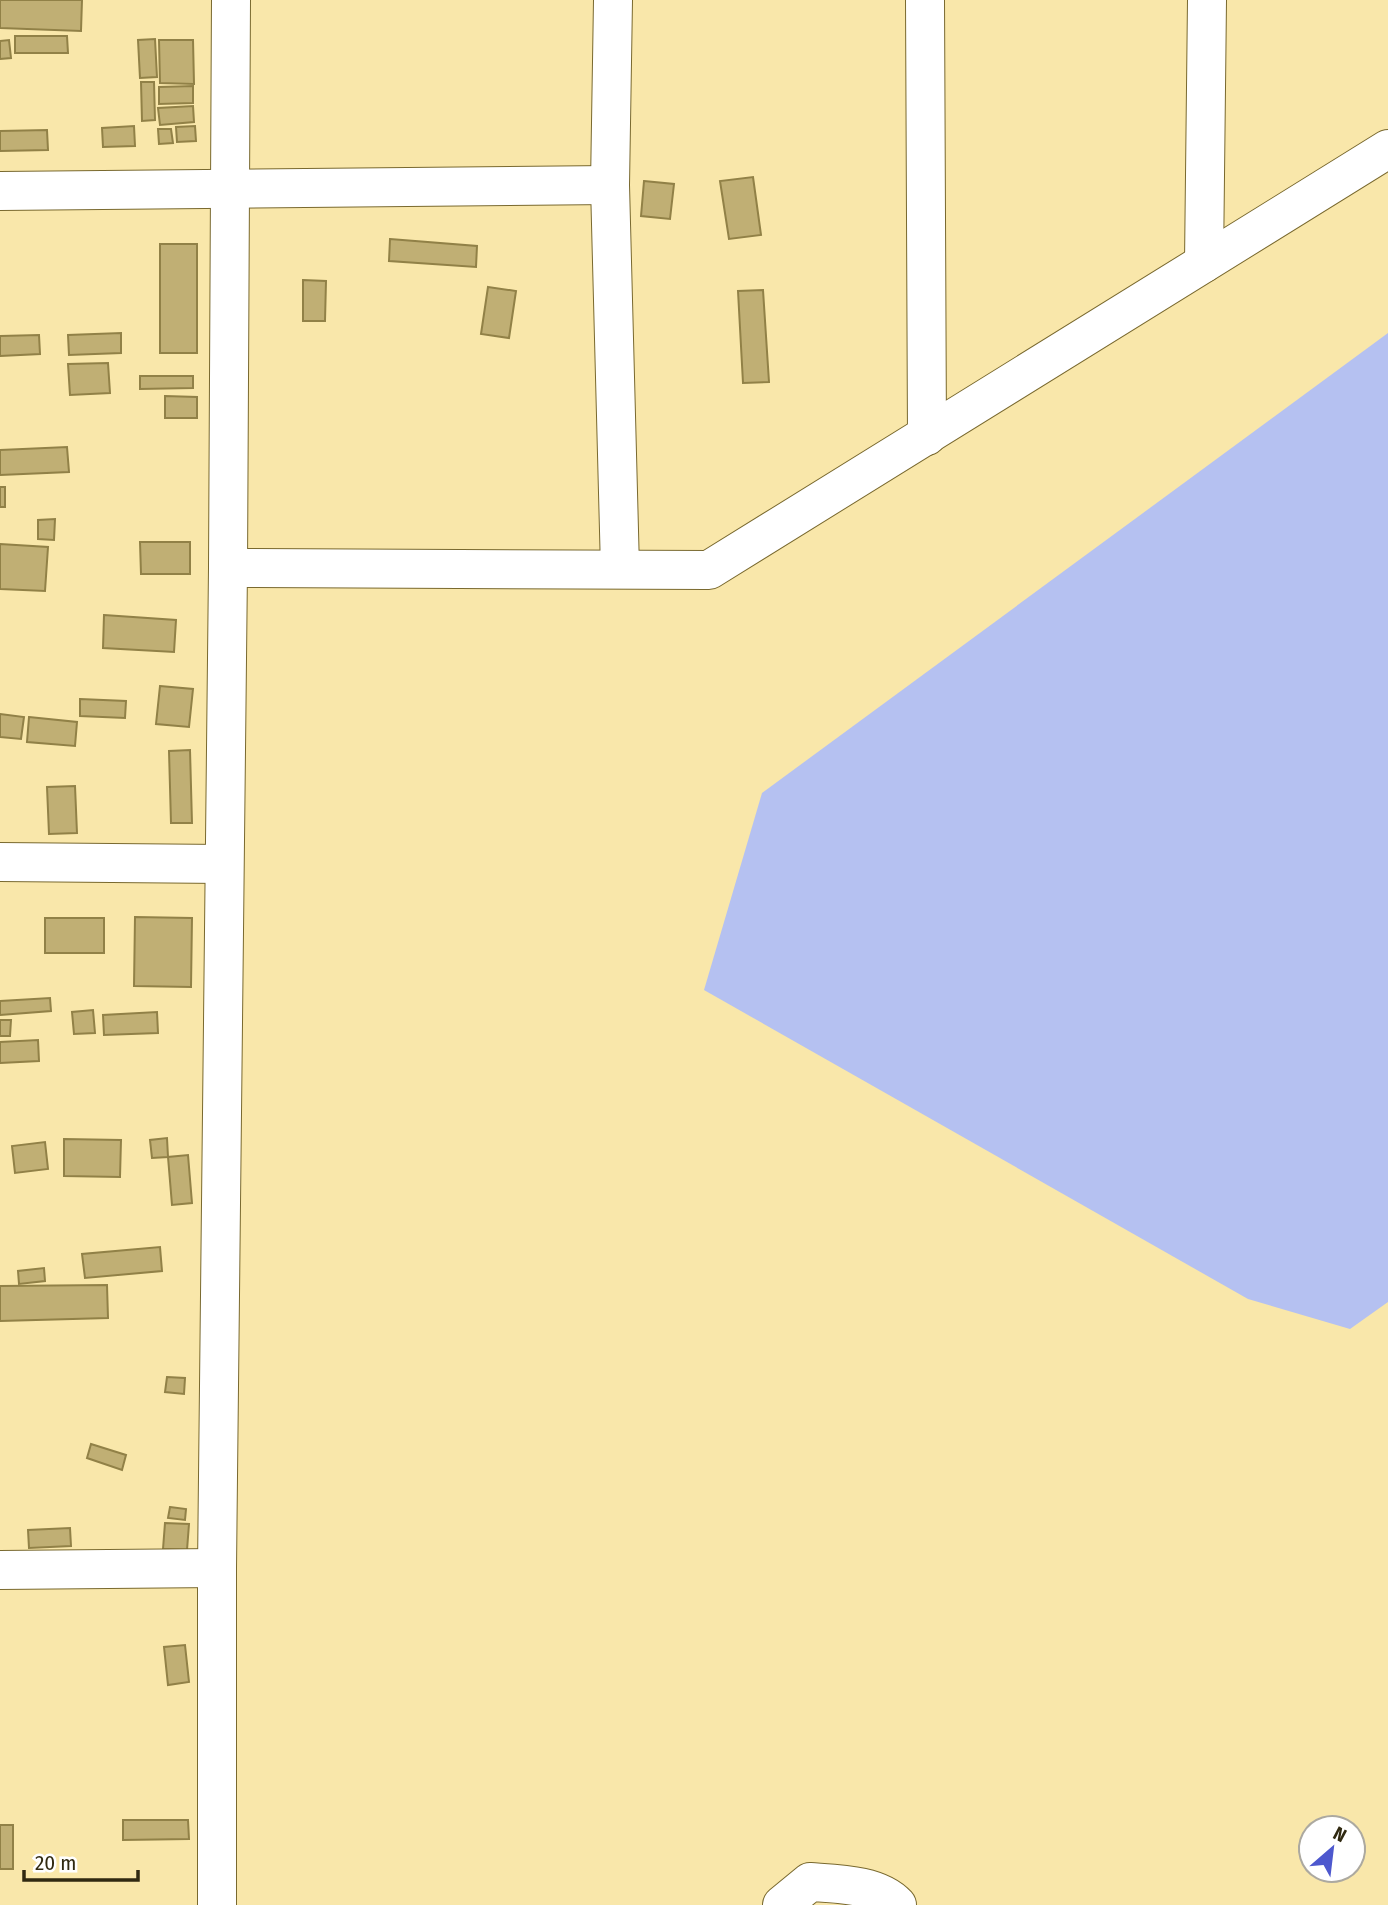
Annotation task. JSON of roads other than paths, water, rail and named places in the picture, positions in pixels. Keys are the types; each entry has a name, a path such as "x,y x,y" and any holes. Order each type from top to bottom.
{"street":[{"path":"217,1905 217,1568 231,0"},
{"path":"613,0 610,185 620,569"},
{"path":"925,0 928,436"},
{"path":"1204,263 1207,0"},
{"path":"228,568 709,570 1388,149"},
{"path":"0,191 610,185"},
{"path":"0,862 224,864"},
{"path":"0,1570 217,1568"},
{"path":"782,1905 810,1882 848,1884 892,1899 897,1905"}]}
